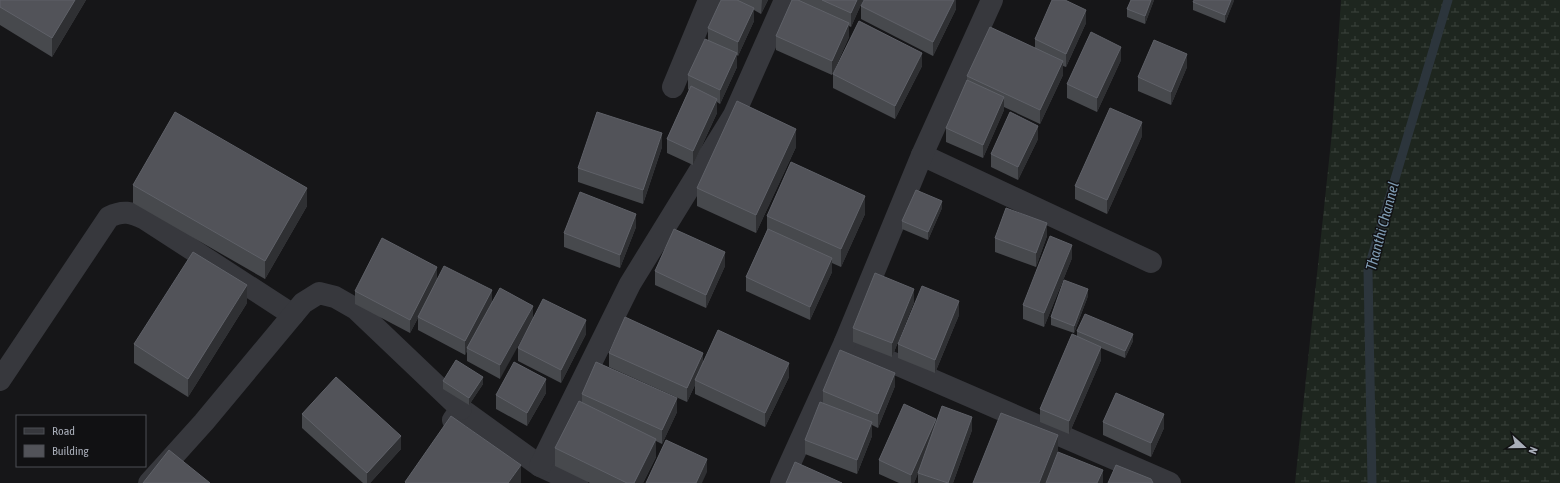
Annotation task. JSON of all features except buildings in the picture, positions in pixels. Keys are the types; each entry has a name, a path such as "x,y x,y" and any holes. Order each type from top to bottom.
{"street":[{"path":"673,87 709,0"},
{"path":"540,466 630,284 734,115 785,0"},
{"path":"781,483 845,342 922,155 992,0"},
{"path":"922,155 1151,262"},
{"path":"0,380 109,216 120,211 132,212 145,219 293,315"},
{"path":"149,483 204,422 303,303 319,293 335,296 356,309 461,409 540,466 577,483"},
{"path":"845,342 1170,483"},
{"path":"442,434 461,409"}],"green space":[{"path":"1341,0 1560,0 1560,483 1295,483 1332,132"}],"waterway":[{"name":"Thanthi Channel","path":"1372,483 1368,270 1448,0"}]}
